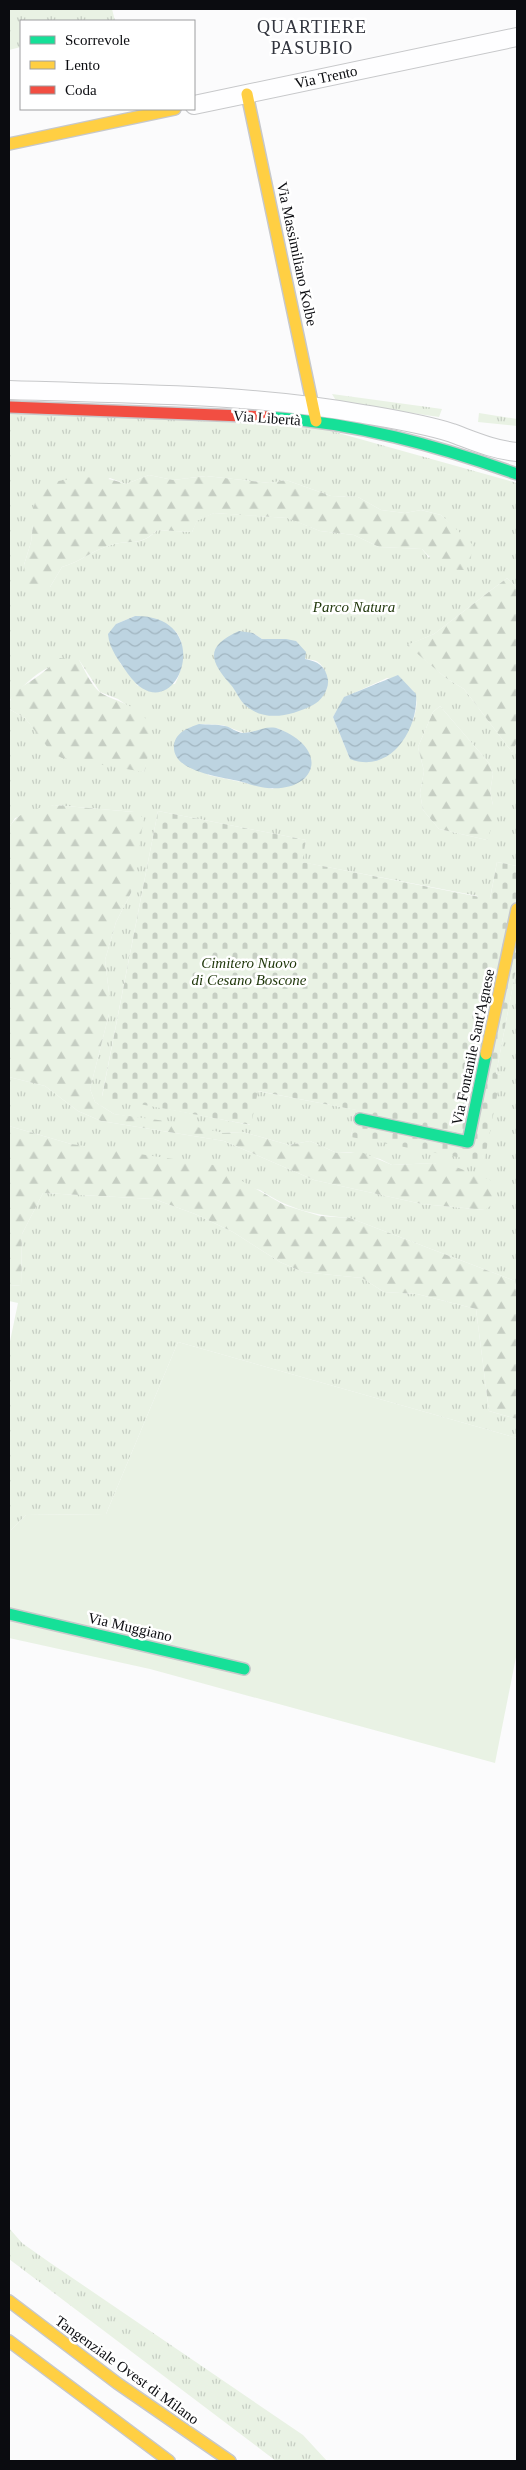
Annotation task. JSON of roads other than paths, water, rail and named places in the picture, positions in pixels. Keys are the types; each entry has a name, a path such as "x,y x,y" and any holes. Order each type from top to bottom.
{"main road":[{"name":"Via Massimiliano Kolbe","path":"247,94 316,414"},
{"path":"9,144 170,110"},
{"name":"Via Libertà","path":"9,407 316,414 429,445 517,474"},
{"name":"Via Fontanile Sant'Agnese","path":"360,1120 468,1142 517,908"},
{"name":"Via Muggiano","path":"9,1614 244,1669"},
{"name":"Tangenziale Ovest di Milano","path":"9,2301 117,2383 230,2461"},
{"path":"9,2341 169,2461"}],"street":[{"name":"Via Trento","path":"195,105 517,37"},
{"name":"Via Libertà","path":"9,390 211,396 316,414 363,414 452,433 470,442 504,451 517,452"}],"water":[{"path":"135,616 162,621 177,634 183,651 181,669 173,684 161,692 145,690 128,674 110,645 108,634 116,624"},
{"path":"239,631 253,633 262,639 296,641 306,652 305,659 317,663 327,675 328,684 322,698 305,709 278,716 260,714 244,704 218,669 214,655 220,643"},
{"path":"398,675 416,694 413,721 407,734 399,746 389,755 378,761 364,762 350,759 333,717 344,697"},
{"path":"199,724 225,726 243,733 266,728 279,729 297,739 308,751 312,762 309,773 300,782 286,787 268,788 202,773 181,762 175,755 174,745 180,734"}],"district":[{"name":"QUARTIERE PASUBIO","path":"312,37"}],"park label":[{"name":"Parco Natura","path":"354,607"},
{"name":"Cimitero Nuovo di Cesano Boscone","path":"249,972"}]}
